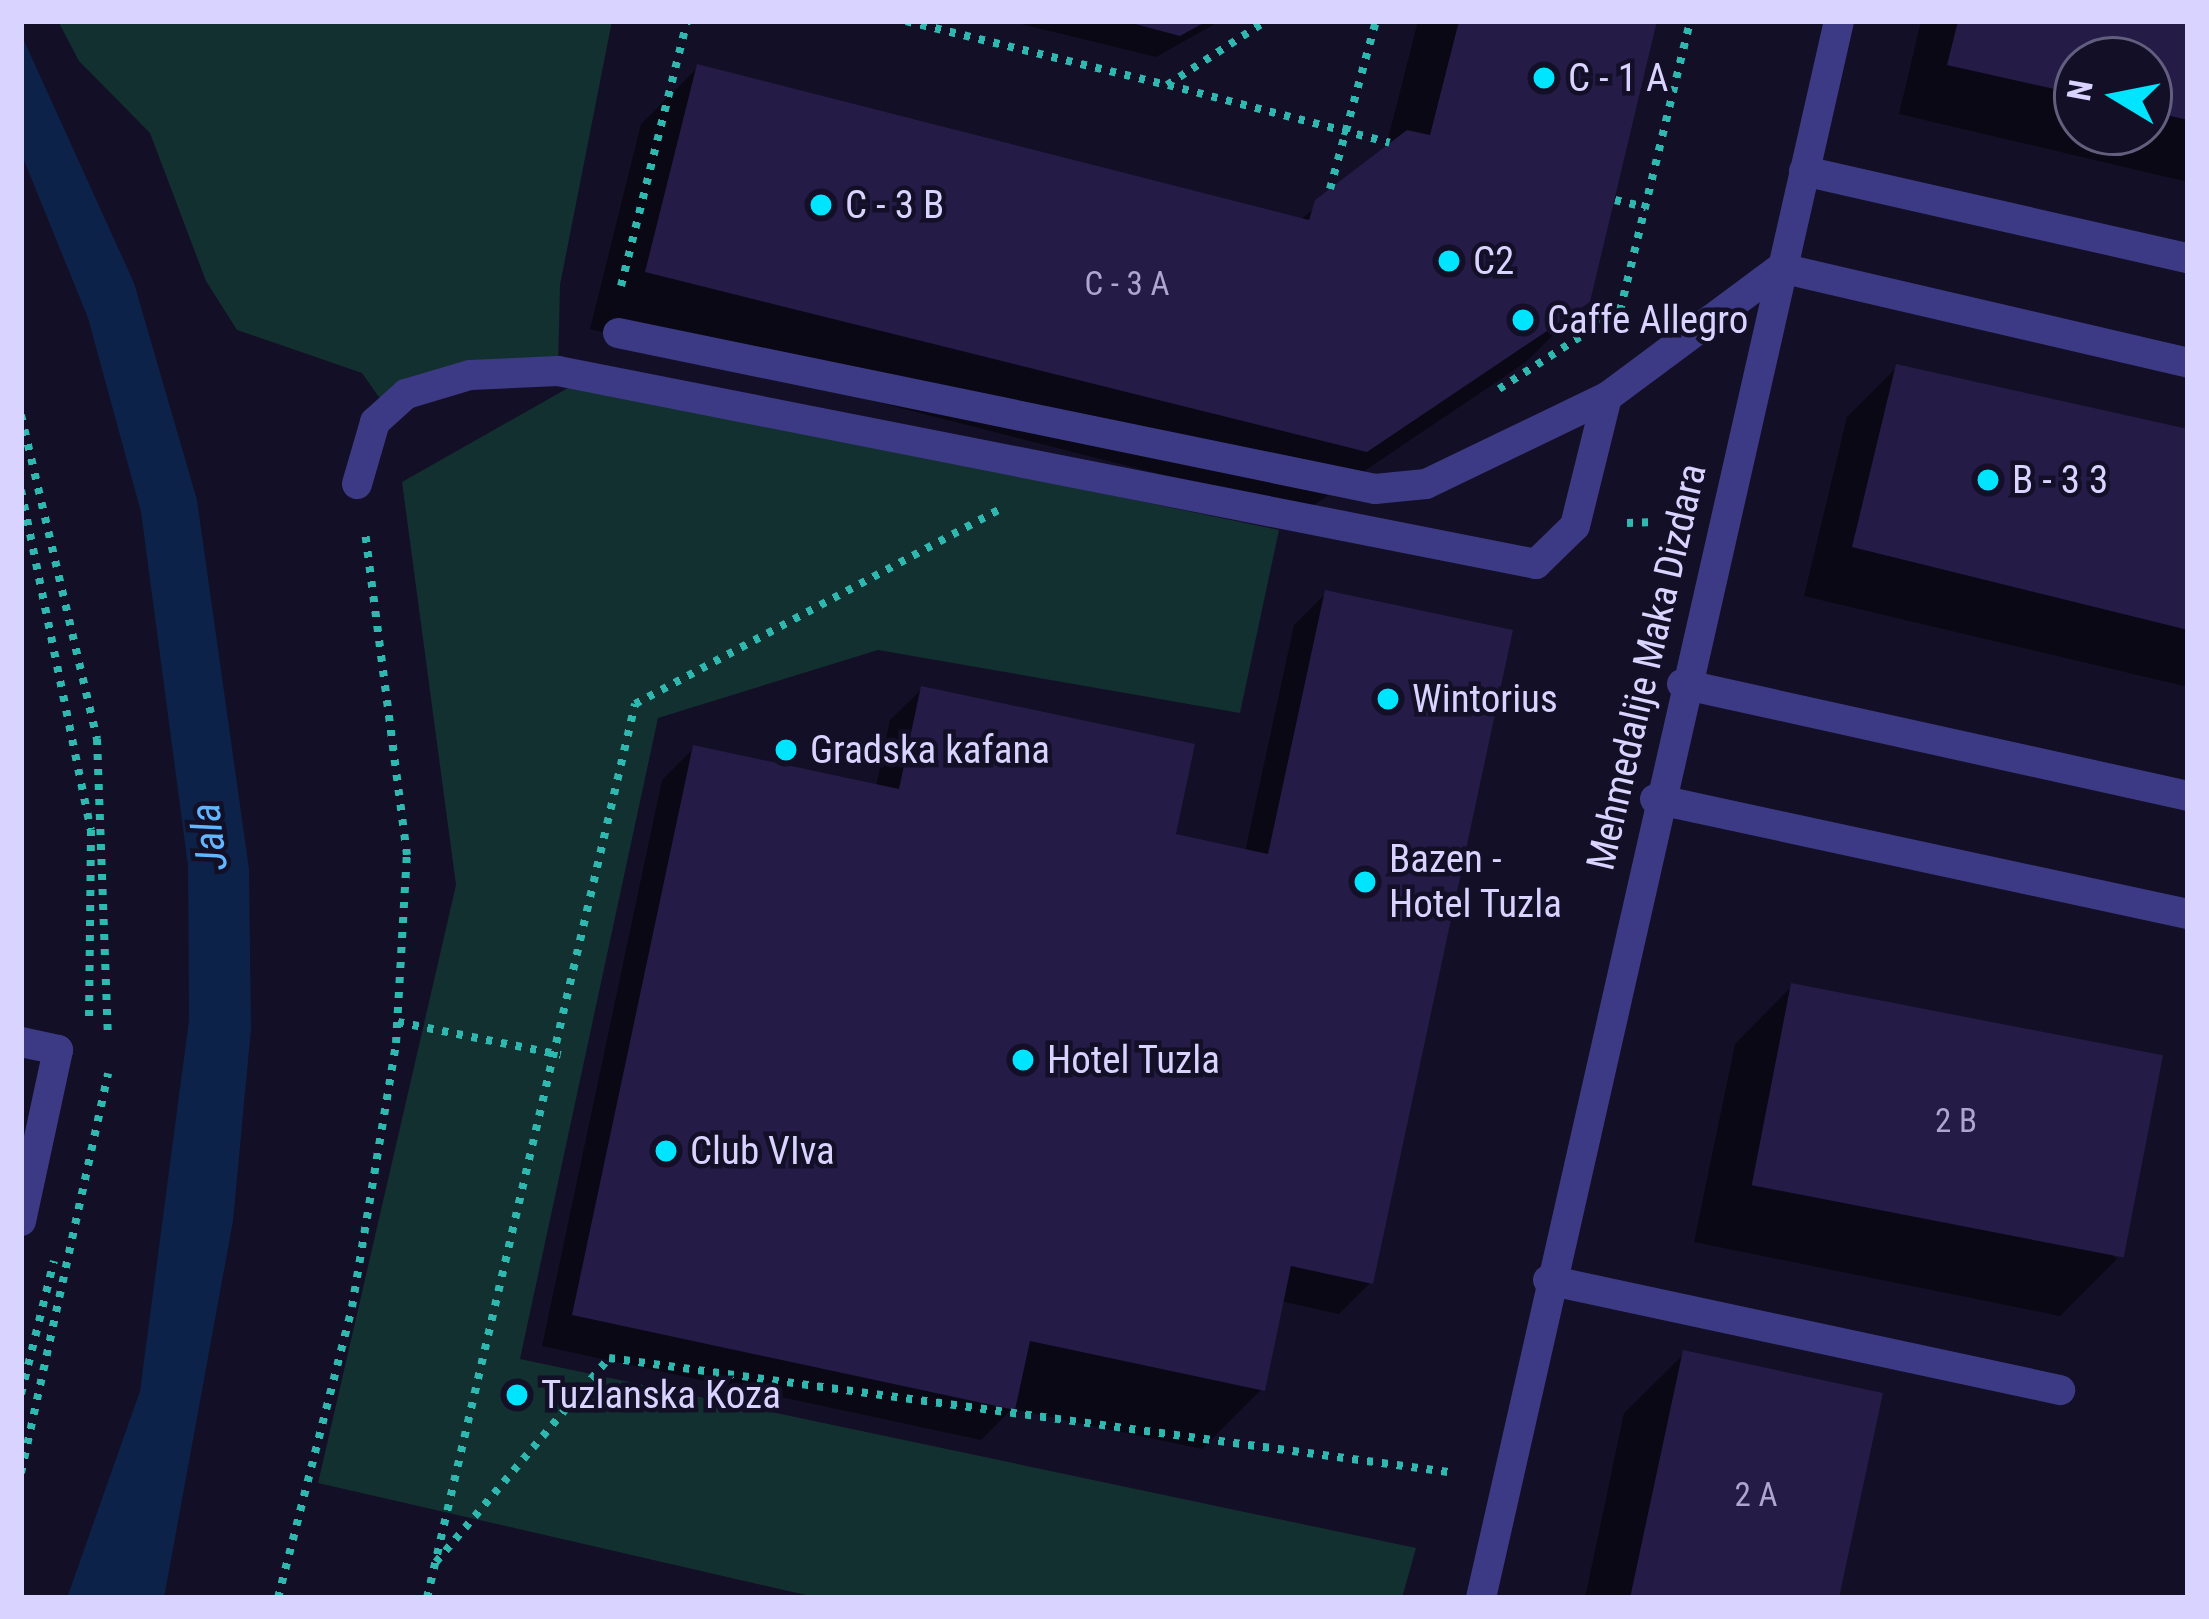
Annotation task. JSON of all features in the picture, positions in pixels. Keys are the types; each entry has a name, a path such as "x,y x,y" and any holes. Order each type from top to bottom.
{"street":[{"name":"Mehmedalije Maka Dizdara","path":"1481,1598 1655,799 1839,21"},
{"path":"1804,171 2188,258"},
{"path":"618,333 1375,489 1426,484 1607,397 1781,268 2188,363"},
{"path":"357,484 375,422 406,394 470,375 558,371 1067,478 1504,563 1536,564 1575,526 1607,397"},
{"path":"1682,684 2188,796"},
{"path":"1655,799 2188,914"},
{"path":"21,1042 58,1050 21,1221"},
{"path":"1548,1280 2060,1390"}],"path":[{"path":"644,294 621,288 687,21"},
{"path":"906,21 1390,143"},
{"path":"1167,85 1265,21"},
{"path":"1330,189 1376,21"},
{"path":"1485,398 1620,311 1694,21"},
{"path":"1615,200 1646,207"},
{"path":"21,415 100,760 108,1078 21,1473"},
{"path":"427,1598 562,1055 635,704 1067,478"},
{"path":"278,1598 352,1307 398,1022 407,855 357,484"},
{"path":"21,490 91,830 89,1033"},
{"path":"1575,526 1655,522"},
{"path":"398,1022 562,1055"},
{"path":"21,1394 88,1078"},
{"path":"434,1564 609,1358 1448,1472"}],"green space":[{"path":"58,21 612,21 560,285 558,371 517,372 388,410 362,373 237,330 206,281 150,133 79,61"},
{"path":"575,384 1279,530 1240,713 878,650 658,718 520,1359 1416,1548 1402,1598 819,1598 318,1483 456,885 402,482"}],"water":[{"name":"Jala","path":"21,34 134,283 197,500 249,869 251,1029 233,1221 164,1598 67,1598 140,1391 189,1020 188,866 141,512 88,318 21,153"}],"building":[{"path":"1124,21 1207,21 1180,36"},
{"path":"1459,21 1657,21 1590,302 1367,452 645,272 697,64 1309,220 1315,200 1407,130 1430,135"},
{"path":"1958,21 2188,21 2188,120 2173,117 2173,36 2053,36 2053,89 1947,65"},
{"name":"B - 3 3","path":"1896,364 2188,429 2188,630 1852,547"},
{"name":"Hotel Tuzla","path":"1325,590 1513,630 1373,1284 1291,1266 1265,1391 1030,1341 1015,1410 572,1315 693,745 899,789 921,686 1195,744 1176,834 1268,854"},
{"path":"1791,983 2163,1055 2124,1258 1752,1185"},
{"path":"1683,1350 1883,1393 1839,1598 1630,1598"}],"place":[{"name":"C - 1 A","path":"1544,78"},
{"name":"C - 3 B","path":"821,205"},
{"name":"C2","path":"1449,261"},
{"name":"Caffe Allegro","path":"1523,320"},
{"name":"B - 3 3","path":"1988,480"},
{"name":"Wintorius","path":"1388,699"},
{"name":"Gradska kafana","path":"786,750"},
{"name":"Bazen - Hotel Tuzla","path":"1365,882"},
{"name":"Hotel Tuzla","path":"1023,1060"},
{"name":"Club VIva","path":"666,1151"},
{"name":"Tuzlanska Koza","path":"517,1395"}]}
